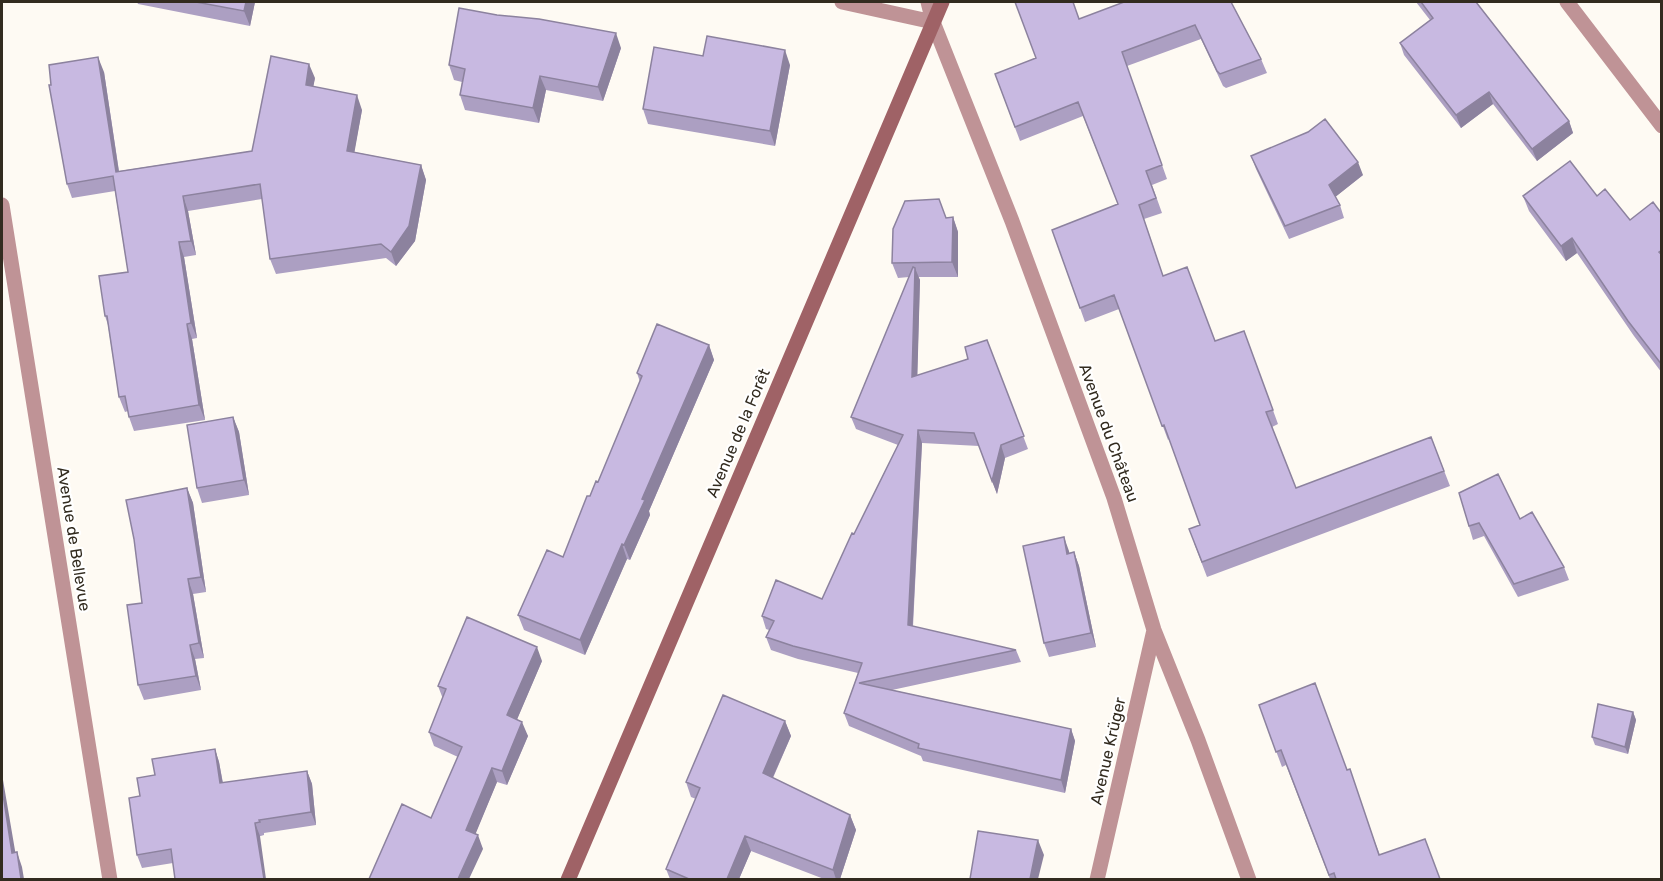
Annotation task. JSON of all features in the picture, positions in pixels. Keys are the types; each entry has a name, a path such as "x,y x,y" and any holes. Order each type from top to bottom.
{"street":[{"path":"842,2 933,22"},
{"name":"Avenue du Château","path":"928,2 933,22 1012,221 1101,465 1154,630 1198,740 1249,879"},
{"name":"Avenue de la Forêt","path":"568,879 942,2"},
{"path":"1567,2 1662,126"},
{"name":"Avenue de Bellevue","path":"2,205 111,879"},
{"name":"Avenue Krüger","path":"1097,879 1154,630"}],"building":[{"path":"196,2 246,2 244,11"},
{"path":"1015,2 1073,2 1079,19 1124,2 1231,2 1261,59 1220,74 1195,25 1122,52 1162,165 1146,171 1156,198 1139,205 1163,276 1187,267 1215,341 1244,331 1273,410 1266,412 1296,488 1431,437 1444,471 1202,562 1189,529 1200,525 1114,295 1080,308 1052,230 1118,204 1078,102 1015,127 995,74 1036,58"},
{"path":"1421,2 1476,2 1569,121 1532,149 1489,92 1456,115 1400,43 1433,18"},
{"path":"459,8 616,33 598,87 540,76 533,108 460,95 465,69 449,65"},
{"path":"707,36 785,50 770,131 643,109 654,47 703,56"},
{"path":"271,56 309,64 306,85 357,95 347,151 421,165 409,226 391,252 381,244 270,259 260,184 183,196 191,241 179,242 191,323 187,324 199,405 129,417 125,396 119,397 99,276 128,272 113,176 67,184 49,85 51,85 49,65 98,57 116,172 252,151"},
{"path":"1325,119 1358,162 1329,185 1340,205 1285,226 1251,156 1308,132"},
{"path":"1570,161 1597,196 1605,189 1630,220 1653,202 1662,214 1662,250 1659,252 1662,255 1662,365 1628,321 1572,238 1561,246 1523,196"},
{"path":"939,199 946,218 953,217 952,262 892,263 893,229 905,201"},
{"path":"913,267 915,268 912,377 968,359 965,347 987,340 1024,436 1001,445 992,481 974,433 918,430 908,625 1016,650 859,683 1071,729 1061,780 918,748 919,744 844,713 862,663 766,637 774,621 762,616 776,580 822,599 852,533 854,534 903,435 851,417"},
{"path":"657,324 709,345 642,499 645,500 624,545 622,544 580,640 518,615 547,550 563,557 587,496 590,496 596,481 598,482 642,376 637,373"},
{"path":"233,417 244,480 197,488 187,425"},
{"path":"1498,474 1520,519 1532,512 1564,567 1514,584 1479,523 1469,526 1459,493"},
{"path":"187,488 201,577 188,579 199,643 190,645 196,676 138,685 127,605 142,603 134,539 126,500"},
{"path":"1064,537 1067,554 1074,552 1091,633 1044,643 1023,546"},
{"path":"467,617 537,647 507,715 522,722 502,771 492,768 466,830 478,835 458,879 369,879 402,804 431,818 462,747 429,732 446,689 438,686"},
{"path":"1315,683 1347,770 1350,769 1379,855 1425,839 1440,879 1336,879 1334,873 1329,875 1281,750 1276,752 1259,705"},
{"path":"723,695 785,721 763,773 850,815 833,870 745,836 727,879 689,879 666,869 700,788 686,782"},
{"path":"1598,704 1633,712 1625,747 1592,737"},
{"path":"215,749 220,783 307,771 311,812 259,820 260,822 255,823 264,879 175,879 171,849 137,855 129,798 140,796 137,778 155,775 152,759"},
{"path":"2,788 12,853 17,852 21,879 2,879"},
{"path":"978,831 1038,840 1030,879 970,879"}]}
